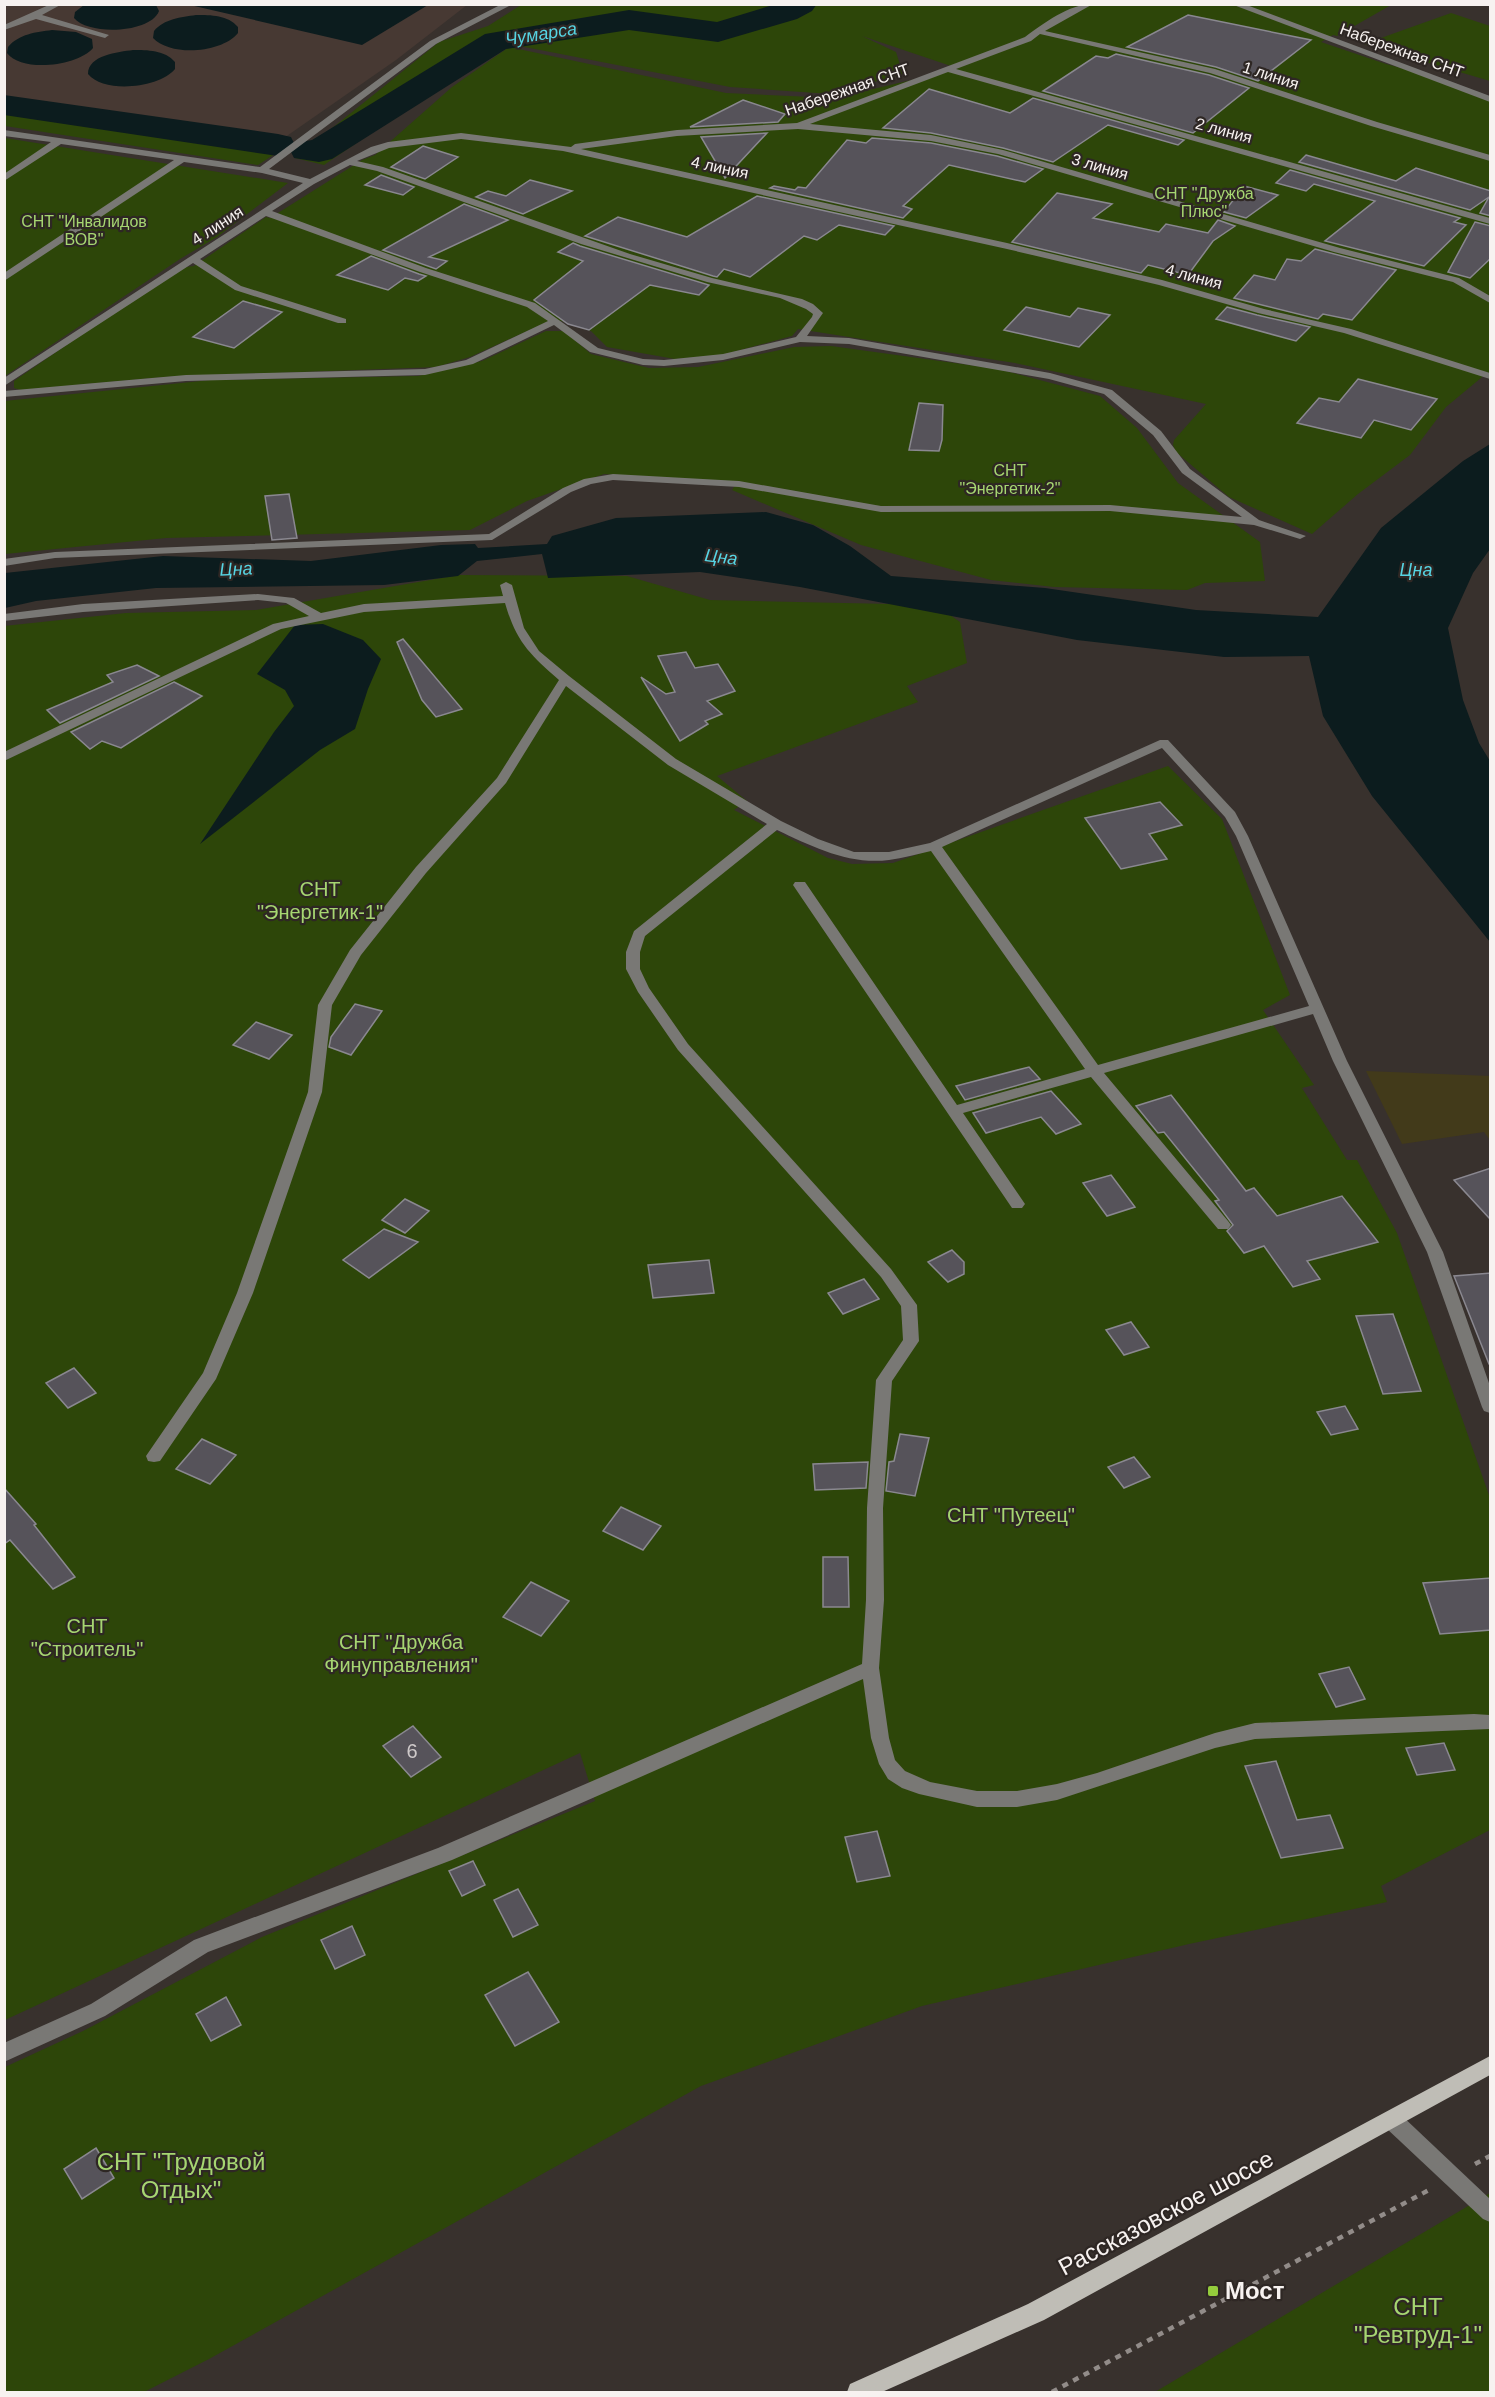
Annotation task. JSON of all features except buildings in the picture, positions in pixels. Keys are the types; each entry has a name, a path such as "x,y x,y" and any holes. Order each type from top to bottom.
{"main road":[{"name":"Рассказовское шоссе","path":"858,2392 1036,2312 1491,2066"}],"lane":[{"path":"4,28 58,4"},
{"path":"262,170 410,60 424,47 443,36 484,20 509,4"},
{"name":"Набережная СНТ","path":"563,148 630,141 677,133 798,126 816,117 949,70 1040,32 1048,24 1089,4"},
{"name":"Набережная СНТ","path":"1235,4 1491,99"},
{"path":"35,16 105,35"},
{"name":"1 линия","path":"1040,32 1212,71 1374,124 1491,158"},
{"name":"2 линия","path":"949,70 1491,221"},
{"name":"3 линия","path":"798,126 931,138 1000,152 1337,250 1455,280 1491,300"},
{"path":"4,133 262,170 311,182"},
{"name":"4 линия","path":"4,383 311,182 347,162 388,145 438,137 461,136 563,148 1162,283 1262,311 1347,331 1491,376"},
{"path":"4,178 58,142"},
{"path":"4,278 182,159"},
{"path":"347,162 380,169 597,248 711,280 805,302 818,313 800,339"},
{"path":"265,212 423,270 531,305 594,350 643,362 664,363 723,357 800,339 849,341 1050,376 1108,392 1157,433 1186,471 1255,522"},
{"path":"193,259 238,288 342,321"},
{"path":"4,393 186,378 425,372 469,362 555,321"},
{"path":"4,563 55,555 492,537 567,490 588,481 613,477 739,484 881,509 1110,508 1255,522 1300,536"},
{"path":"4,757 277,626 364,608 508,592 518,628 535,653 672,762 776,824 813,842 853,856 889,856 934,846 1164,743 1230,815 1242,836 1340,1060 1435,1252 1491,1407"},
{"path":"4,618 83,608 258,597 300,602 318,617"},
{"path":"154,1456 210,1375 245,1293 315,1092 325,1005 355,953 421,870 502,780 565,679"},
{"path":"776,824 639,934 633,952 633,969 643,989 683,1047 886,1273 909,1305 911,1341 884,1380 875,1508 875,1600 870,1668 883,1753 893,1772 911,1784 952,1796 995,1801 1047,1794 1101,1781 1206,1744 1256,1731 1491,1722"},
{"path":"934,846 1095,1072 1223,1225"},
{"path":"800,885 1017,1204"},
{"path":"954,1111 1318,1008"},
{"path":"4,2053 98,2010 201,1947 445,1854 870,1668"},
{"path":"1392,2120 1491,2212"}],"path":[{"path":"1052,2392 1491,2156"}],"shaded area":[{"path":"4,5 467,5 396,60 281,140 5,97"}],"green space":[{"name":"СНТ \"Дружба Плюс\"","path":"521,5 1391,5 1337,36 1333,35 1321,42 1386,64 1432,76 1490,97 1490,375 1487,373 1446,407 1410,455 1358,494 1312,534 1229,497 1176,452 1173,445 1174,440 1206,404 1015,363 798,329 792,336 722,355 675,359 607,347 591,331 558,320 545,323 470,357 436,367 164,377 21,390 14,388 14,381 179,268 194,266 266,217 270,218 362,160 375,155 452,87 509,47 726,93 834,98 929,76 951,66 862,36 896,52 903,74 831,94 730,87 504,43 324,165 295,158 439,42 488,26"},
{"path":"1451,13 1490,26 1490,81 1364,44"},
{"path":"5,100 290,144 258,165 5,126"},
{"name":"СНТ \"Инвалидов ВОВ\"","path":"5,138 288,183 217,237 180,259 5,376"},
{"name":"СНТ \"Энергетик-2\"","path":"546,331 564,331 591,354 649,368 698,367 794,347 831,346 998,369 1100,396 1137,428 1178,483 1260,542 1265,581 1205,583 1187,590 1054,587 991,580 861,545 732,490 736,484 604,474 527,501 470,530 166,538 5,554 4,401 211,380 418,376 482,361"},
{"path":"459,575 627,576 710,600 936,605 960,622 967,663 907,686 918,702 717,776 747,801 734,810 828,858 852,864 893,863 1168,766 1222,819 1290,995 1263,1010 1314,1085 1302,1088 1347,1160 1357,1160 1397,1233 1490,1498 1490,1830 1381,1886 1387,1902 1189,1944 922,2006 701,2086 209,2359 144,2392 5,2392 5,2067 83,2031 262,1937 595,1801 580,1753 5,2020 4,626 126,613 256,610"},
{"name":"СНТ \"Ревтруд-1\"","path":"1490,2193 1490,2392 1155,2392"}],"sand":[{"path":"1366,1071 1490,1076 1490,1140 1484,1132 1402,1144"}],"water":[{"path":"428,4 362,45 190,5"},
{"path":"84,5 156,5 159,11 154,18 133,28 92,28 74,18 75,12"},
{"path":"196,15 229,20 238,27 238,33 220,45 196,50 172,48 153,38 154,31 163,24 173,19"},
{"path":"52,30 76,32 92,39 93,48 75,59 50,65 25,63 14,59 7,53 8,47 23,36"},
{"path":"133,50 166,55 175,62 175,69 157,81 132,86 106,84 88,74 89,68 98,59 112,53"},
{"name":"Цна","path":"1490,444 1490,549 1473,573 1448,628 1463,700 1479,743 1490,761 1490,942 1372,796 1323,716 1309,656 1224,657 1077,640 800,587 700,572 548,578 542,554 477,561 458,576 384,585 156,588 36,601 5,608 5,573 163,556 311,561 441,545 475,544 478,548 547,544 552,536 616,518 766,512 813,525 850,546 891,576 1045,588 1196,610 1318,617 1381,528 1463,461"},
{"path":"323,624 363,640 381,659 355,729 320,750 200,844 274,732 294,706 285,690 257,674 295,625"}],"waterway":[{"name":"Чумарса","path":"307,150 319,151 497,41 629,20 718,32 786,12 801,4"},
{"name":"Чумарса","path":"4,105 278,145"}],"place":[{"name":"Мост","path":"1213,2291"}],"park label":[{"name":"СНТ \"Энергетик-1\"","path":"320,900"},
{"name":"СНТ \"Путеец\"","path":"1011,1515"},
{"name":"СНТ \"Строитель\"","path":"87,1638"},
{"name":"СНТ \"Дружба Финуправления\"","path":"401,1654"},
{"name":"СНТ \"Трудовой Отдых\"","path":"181,2176"}]}
